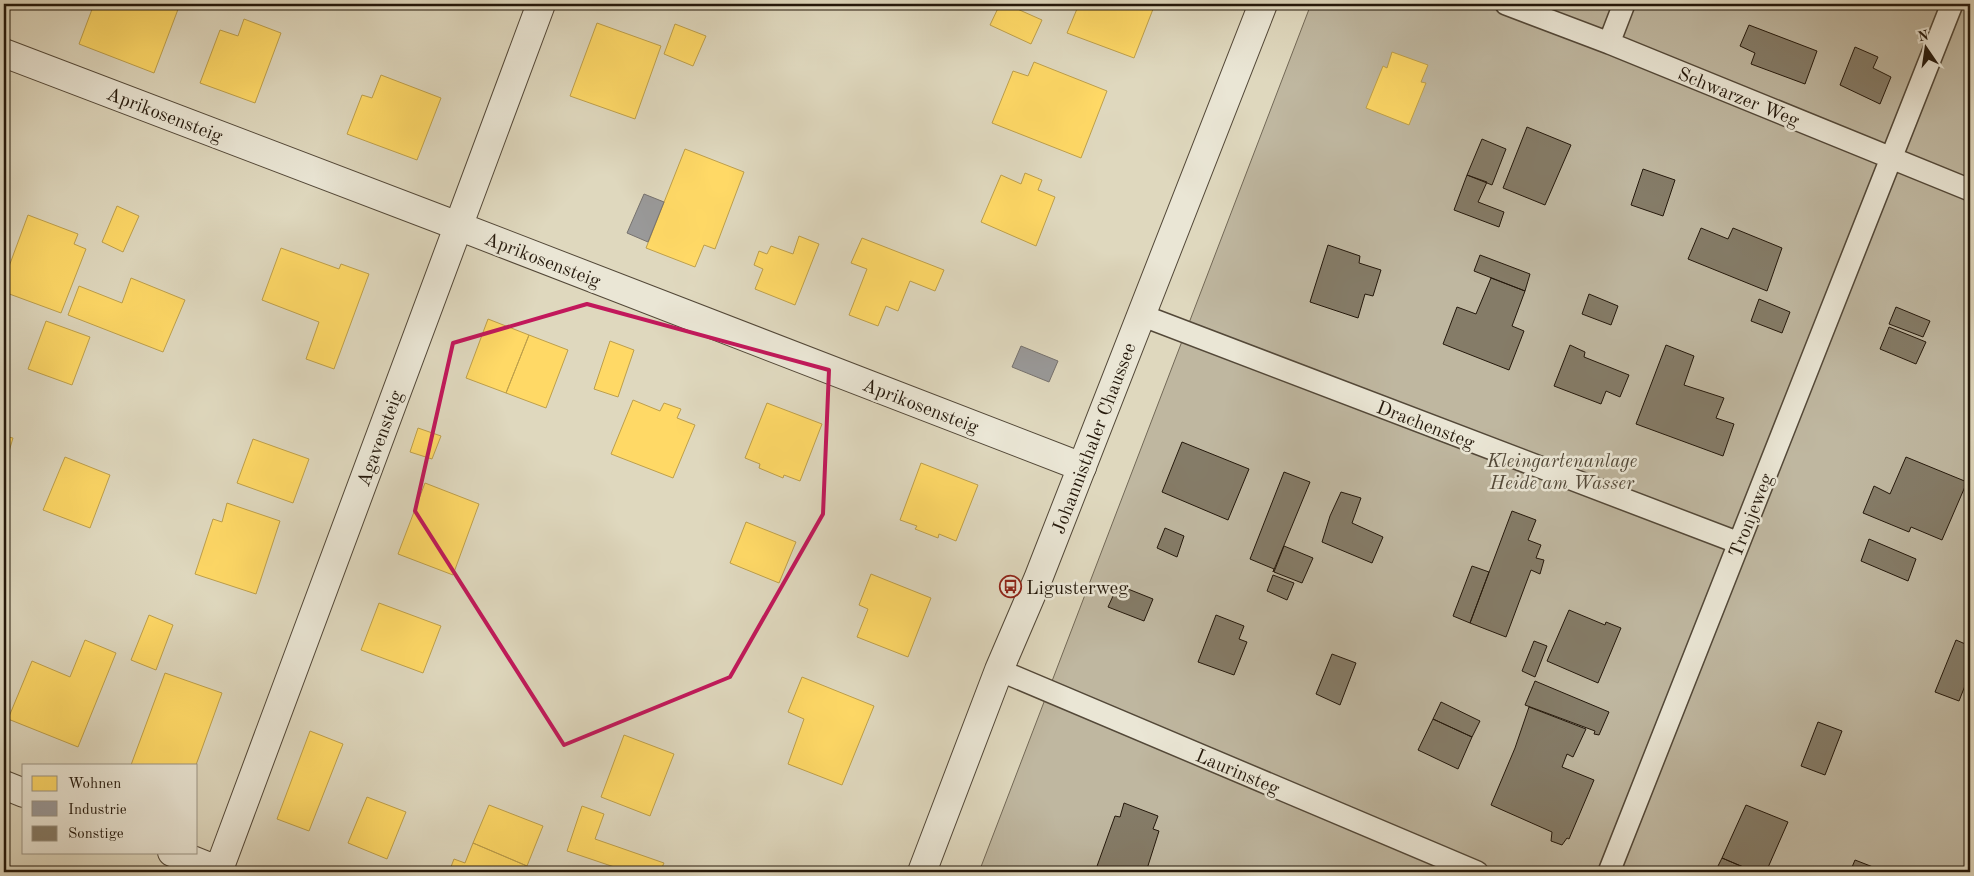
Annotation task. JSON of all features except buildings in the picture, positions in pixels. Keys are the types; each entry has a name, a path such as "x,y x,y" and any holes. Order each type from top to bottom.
{"street":[{"name":"Agavensteig","path":"219,872 541,4"},
{"name":"Johannisthaler Chaussee","path":"922,872 1263,4"},
{"name":"Aprikosensteig","path":"4,53 1082,467"},
{"path":"4,785 22,792"},
{"path":"177,854 219,872"}],"lane":[{"name":"Schwarzer Weg","path":"1506,4 1609,43 1970,190"},
{"path":"1609,43 1624,4"},
{"name":"Tronjeweg","path":"1609,872 1952,4"},
{"name":"Drachensteg","path":"1141,315 1739,542"},
{"name":"Laurinsteg","path":"1000,670 1477,872"}],"highlighted area":[{"path":"587,304 829,370 823,514 730,677 564,745 415,511 453,343"}],"green space":[{"name":"Kleingartenanlage Heide am Wasser","path":"1311,4 1970,4 1970,872 979,872"}],"place":[{"name":"Ligusterweg","path":"1010,587"}]}
